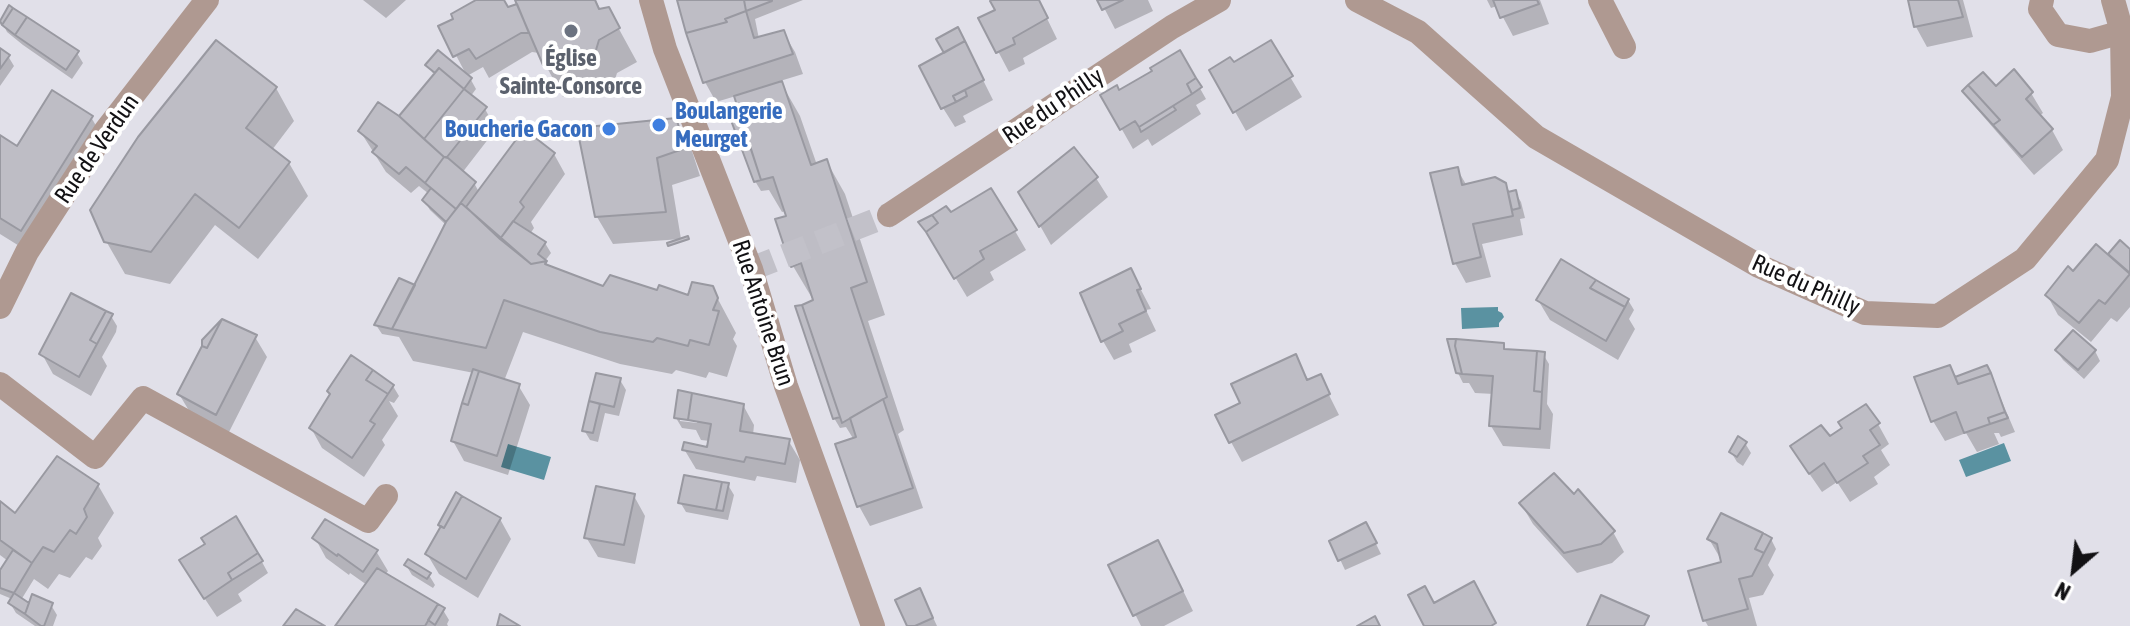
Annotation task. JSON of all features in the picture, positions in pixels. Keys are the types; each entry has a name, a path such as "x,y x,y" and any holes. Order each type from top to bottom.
{"street":[{"name":"Rue de Verdun","path":"0,307 27,252 106,130 207,0"},
{"name":"Rue Antoine Brun","path":"651,0 665,49 751,269 786,386 873,626"},
{"name":"Rue du Philly","path":"889,215 1172,27 1219,0"},
{"name":"Rue du Philly","path":"1357,0 1418,32 1536,137 1759,266 1865,313 1924,316 1938,316 2025,259 2107,160 2123,97 2122,32 2113,0"},
{"path":"1600,0 1624,47"},
{"path":"2042,0 2040,9 2058,35 2090,41 2122,32"},
{"path":"0,384 95,457 143,398 368,521 386,496"}],"water":[{"path":"1498,307 1504,317 1499,327 1462,329 1461,308"},
{"path":"2004,443 2011,461 1966,477 1959,460"},
{"path":"508,444 551,457 544,480 501,467"}],"building":[{"path":"476,0 504,0 508,7 517,4 529,33 521,33 476,59 469,49 453,57 438,26 453,19 451,14"},
{"name":"Église Sainte-Consorce","path":"515,0 595,0 599,9 609,7 620,28 599,40 596,50 585,62 577,64 563,58 543,65"},
{"path":"677,0 744,0 746,11 725,19 727,22 686,33"},
{"path":"744,0 772,0 772,1 746,11"},
{"path":"992,0 1039,0 1048,18 1013,38 1015,44 996,53 978,18 995,10"},
{"path":"1097,0 1123,0 1102,10"},
{"path":"1493,0 1537,0 1539,4 1500,18"},
{"path":"1908,0 1958,0 1963,17 1914,27"},
{"path":"9,5 13,8 2,25 0,21"},
{"path":"13,8 27,17 15,35 2,25"},
{"path":"746,11 754,38 784,30 793,54 703,83 686,33 727,22 725,19"},
{"path":"27,17 79,51 66,70 15,35"},
{"path":"958,27 965,41 944,53 936,39"},
{"path":"216,40 277,87 246,128 290,162 239,228 195,194 151,252 104,242 90,210 138,137"},
{"path":"1271,40 1293,76 1233,113 1209,70 1230,57 1234,62"},
{"path":"965,41 984,80 953,96 956,102 941,109 919,66"},
{"path":"0,48 10,55 0,69"},
{"path":"438,50 472,78 464,89 439,68 435,73 425,65"},
{"path":"1180,50 1196,78 1187,84 1192,94 1139,127 1135,121 1120,130 1100,95 1117,85 1119,90"},
{"path":"439,68 464,89 424,139 399,116"},
{"path":"2014,69 2033,92 2026,99 2053,129 2022,157 1993,125 2000,120 1968,85 1983,72 1996,86"},
{"path":"1196,78 1202,87 1192,94 1187,84"},
{"path":"782,81 811,165 827,159 867,282 851,288 887,397 842,423 802,305 813,300 801,263 791,267 775,219 786,216 773,177 761,180 734,96"},
{"path":"1968,85 2000,120 1993,125 1962,91"},
{"path":"464,89 487,107 444,157 424,139"},
{"path":"52,90 93,116 21,231 0,218 0,135 17,146"},
{"path":"965,90 967,96 956,102 953,96"},
{"path":"378,102 399,116 444,157 425,183 406,167 399,174 372,152 377,146 358,131"},
{"path":"1173,106 1176,110 1141,132 1139,127"},
{"path":"738,110 761,180 754,182 729,115"},
{"path":"676,118 686,148 657,158 666,212 595,217 577,128"},
{"path":"524,129 555,153 520,202 524,207 500,239 466,207"},
{"path":"1074,147 1098,177 1039,227 1018,192"},
{"path":"444,157 476,182 456,209 425,183"},
{"path":"1458,167 1462,185 1495,177 1506,183 1513,216 1473,224 1481,257 1453,264 1430,173"},
{"path":"431,188 456,209 446,222 422,200"},
{"path":"991,188 1017,230 980,251 984,259 954,279 926,232 938,223 932,215 946,206 951,212"},
{"path":"1516,190 1520,208 1512,210 1508,192"},
{"path":"461,203 531,264 547,261 545,264 603,286 610,275 657,290 659,285 688,295 692,282 713,286 718,298 713,310 719,311 709,345 690,340 688,346 657,338 653,342 600,332 504,300 486,348 392,329 446,222"},
{"path":"932,215 938,223 926,232 918,222"},
{"path":"513,221 546,242 538,254 547,261 531,264 500,239"},
{"path":"688,236 689,239 668,246 667,243"},
{"path":"2120,240 2130,249 2130,273 2108,254"},
{"path":"2096,244 2130,274 2105,304 2099,300 2079,323 2045,295 2068,266 2073,271"},
{"path":"1561,259 1596,280 1590,288 1625,307 1606,341 1536,300"},
{"path":"1131,268 1141,289 1137,290 1146,311 1119,324 1123,331 1101,342 1080,293"},
{"path":"399,278 415,285 392,329 374,325"},
{"path":"1596,280 1629,299 1625,307 1590,288"},
{"path":"71,293 106,311 90,340 97,344 79,377 39,354"},
{"path":"802,305 840,417 833,419 795,306"},
{"path":"106,311 113,314 97,344 90,340"},
{"path":"222,319 207,348 202,346 202,340"},
{"path":"222,319 257,335 216,415 177,394 202,346 207,348"},
{"path":"2073,330 2096,350 2078,370 2055,350"},
{"path":"1447,339 1456,339 1462,374 1456,373"},
{"path":"1456,339 1504,343 1504,349 1537,351 1534,391 1542,392 1540,429 1489,426 1493,376 1462,374"},
{"path":"1537,351 1545,352 1542,392 1534,391"},
{"path":"1296,354 1307,380 1321,374 1330,394 1229,443 1215,415 1240,403 1231,384"},
{"path":"351,355 373,370 366,380 388,394 370,421 375,424 352,458 309,428 330,394 327,391"},
{"path":"1950,365 1958,384 1991,373 2005,412 1988,418 1990,424 1964,433 1956,412 1931,422 1914,377"},
{"path":"1987,365 1991,373 1958,384 1955,377"},
{"path":"473,369 479,371 468,405 462,403"},
{"path":"373,370 394,385 388,394 366,380"},
{"path":"479,371 520,384 497,456 451,441 462,403 468,405"},
{"path":"596,373 621,378 614,407 589,401"},
{"path":"678,390 692,393 688,420 674,418"},
{"path":"692,393 744,404 740,431 790,439 785,464 746,457 744,462 682,450 684,442 707,447 711,424 688,420"},
{"path":"883,399 913,488 857,507 835,444 856,437 850,418"},
{"path":"589,401 600,404 593,433 582,431"},
{"path":"1866,404 1880,423 1870,430 1880,445 1863,456 1868,463 1837,483 1824,463 1809,474 1790,446 1821,425 1830,436 1842,428 1838,422"},
{"path":"2005,412 2008,418 1990,424 1988,418"},
{"path":"1738,436 1747,442 1737,457 1729,452"},
{"path":"57,456 99,484 84,509 87,517 76,534 70,530 54,552 43,547 32,563 0,540 0,501 15,513"},
{"path":"1554,473 1574,494 1578,489 1615,531 1601,544 1564,553 1519,503"},
{"path":"684,475 722,482 716,510 678,503"},
{"path":"722,482 729,483 723,511 716,510"},
{"path":"596,486 635,494 624,545 584,538"},
{"path":"456,492 462,496 444,528 438,525"},
{"path":"462,496 501,518 466,579 425,554"},
{"path":"1721,513 1763,533 1755,549 1764,553 1752,576 1739,579 1748,609 1703,621 1688,571 1721,562 1717,544 1707,539"},
{"path":"236,516 258,553 228,573 232,580 204,599 179,560 205,544 201,538"},
{"path":"325,519 378,550 363,572 312,538"},
{"path":"1366,522 1377,543 1338,561 1329,541"},
{"path":"1763,533 1772,538 1764,553 1755,549"},
{"path":"1158,540 1183,591 1133,616 1108,565"},
{"path":"13,550 32,563 14,593 0,588 0,570"},
{"path":"258,553 263,561 232,580 228,573"},
{"path":"408,559 431,573 427,579 404,565"},
{"path":"377,568 438,604 425,626 335,626"},
{"path":"1474,581 1496,623 1491,626 1424,626 1408,595 1425,586 1434,603"},
{"path":"920,588 933,618 907,626 895,600"},
{"path":"14,593 29,603 25,614 8,603"},
{"path":"32,594 53,603 44,626 25,614"},
{"path":"1601,595 1649,616 1644,626 1587,626"},
{"path":"438,604 445,608 435,625 428,620"},
{"path":"296,609 325,626 283,626"},
{"path":"500,614 520,626 497,626"},
{"path":"1375,616 1380,626 1357,626"}],"tunnel":[{"path":"751,269 889,215"}],"place":[{"name":"Église Sainte-Consorce","path":"571,31"},
{"name":"Boulangerie Meurget","path":"659,125"},
{"name":"Boucherie Gacon","path":"609,129"}]}
